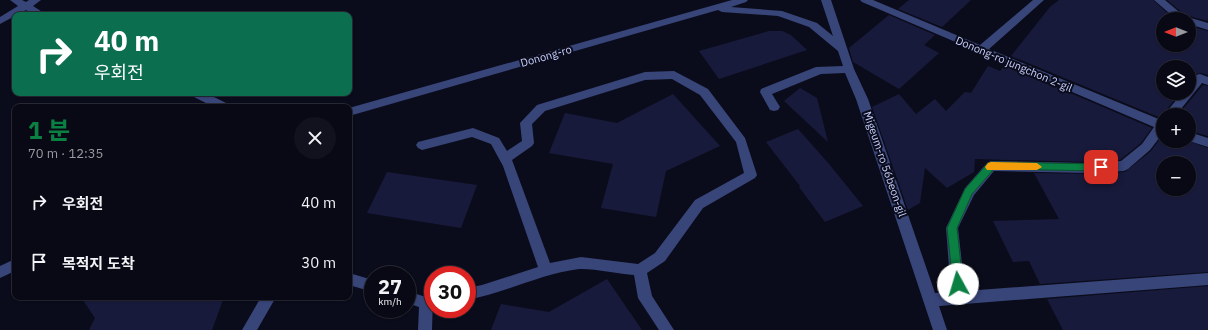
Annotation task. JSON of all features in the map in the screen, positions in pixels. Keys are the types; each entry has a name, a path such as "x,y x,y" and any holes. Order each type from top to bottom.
{"street":[{"path":"15,0 36,12"},
{"path":"15,12 36,0"},
{"name":"Donong-ro","path":"352,111 743,0"},
{"name":"Migeum-ro 56beon-gil","path":"826,0 849,69 862,99 940,330"},
{"name":"Donong-ro jungchon 2-gil","path":"866,0 981,50 1156,122"},
{"path":"981,50 1039,0"},
{"path":"1159,0 1174,12"},
{"path":"715,8 779,14 813,25 843,51"},
{"path":"0,21 12,14"},
{"path":"1196,23 1208,27"},
{"path":"774,107 765,92 820,70 849,69"},
{"path":"476,292 546,270 581,263 640,270 660,257 699,204 750,175 742,141 704,92 674,75 645,76 541,108 526,123 528,143 505,158"},
{"path":"1196,83 1200,78 1208,81"},
{"path":"202,96 218,104"},
{"path":"1175,108 1182,100"},
{"path":"422,145 473,132 495,141 509,166 546,270"},
{"path":"959,298 952,228 969,192 991,166 1089,168 1124,166 1146,147 1156,134"},
{"path":"1196,139 1208,143"},
{"path":"0,272 12,266"},
{"path":"640,270 645,298 667,330"},
{"path":"930,300 1208,279"},
{"path":"352,280 364,283"},
{"path":"249,330 267,300"},
{"path":"425,330 427,318"}],"building":[{"path":"909,0 971,0 942,27 898,9"},
{"path":"1059,0 1153,0 1166,12 1156,12 1156,52 1196,52 1196,28 1208,31 1208,75 1201,73 1196,74 1196,60 1156,60 1156,100 1174,100 1168,108 1156,108 1156,116 1011,56 1050,7"},
{"path":"1167,0 1208,0 1208,21 1196,18 1196,12 1181,12"},
{"path":"889,15 935,35 924,45 939,53 899,89 853,62 849,48"},
{"path":"769,31 782,31 791,35 807,50 719,79 699,51"},
{"path":"1005,65 1152,128 1141,143 1120,160 1089,162 975,159 974,172 947,188 925,168 920,203 908,210 872,107 899,94 916,114 935,99 946,111 965,92 971,93 988,66 1000,71"},
{"path":"1203,85 1208,86 1208,136 1196,133 1196,108 1184,108 1190,100 1196,100 1196,93"},
{"path":"800,88 817,98 828,142 784,101"},
{"path":"673,94 720,146 666,171 656,217 601,208 613,164 549,153 565,113 617,123"},
{"path":"798,129 863,206 825,222 799,187 800,186 766,142"},
{"path":"1156,144 1156,148 1196,148 1196,144 1208,148 1208,272 1040,284 1029,261 1013,262 993,221 1059,219 1034,173 1089,174 1125,172 1151,151"},
{"path":"387,172 477,185 461,228 367,213"},
{"path":"607,279 642,330 491,330 501,304 549,312"},
{"path":"1208,286 1208,330 1063,330 1047,299"},
{"path":"83,300 223,300 212,330 89,330 95,318"}],"slow traffic":[{"path":"990,167 1037,167"}],"route":[{"path":"958,284 952,228 969,192 991,166 1101,167"}]}
